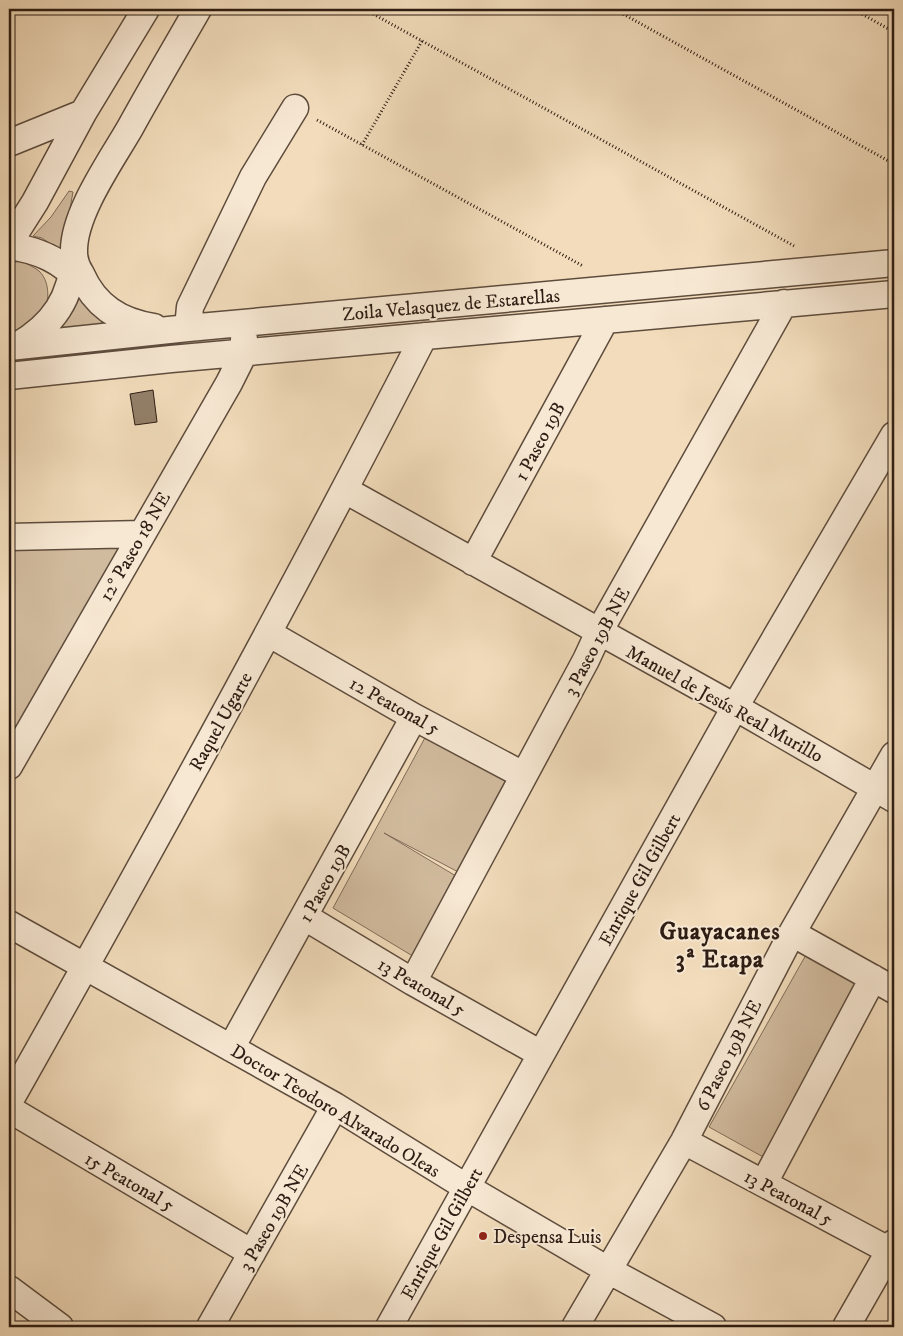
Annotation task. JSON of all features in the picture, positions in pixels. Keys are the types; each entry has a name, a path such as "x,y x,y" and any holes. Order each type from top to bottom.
{"street":[{"path":"146,9 83,113 35,202 9,244 73,264 77,267 90,293 116,315 128,321 179,328 252,177 295,108"},
{"path":"11,347 32,337 46,325 58,310 67,293 76,236 90,197 198,9"},
{"path":"9,143 83,113"},
{"name":"Zoila Velasquez de Estarellas","path":"11,347 179,328 894,264"},
{"name":"Zoila Velasquez de Estarellas","path":"9,376 244,352 894,294"},
{"name":"3 Paseo 19B NE","path":"413,982 586,660 599,632 784,303"},
{"name":"1 Paseo 19B","path":"474,562 604,320"},
{"name":"12° Paseo 18 NE","path":"12,754 229,383 244,352 244,322"},
{"name":"Raquel Ugarte","path":"9,1102 346,490 424,336"},
{"name":"Enrique Gil Gilbert","path":"389,1327 735,707 894,435"},
{"name":"Manuel de Jesús Real Murillo","path":"346,490 735,707 885,794"},
{"path":"9,537 142,534"},
{"name":"12 Peatonal 5","path":"268,633 414,717 523,775"},
{"name":"1 Paseo 19B","path":"231,1048 414,717"},
{"name":"6 Paseo 19B NE","path":"575,1327 684,1140 792,933 885,794 894,755"},
{"name":"13 Peatonal 5","path":"305,917 413,982 540,1054"},
{"name":"Doctor Teodoro Alvarado Oleas","path":"9,924 335,1106 466,1187 608,1270 713,1327"},
{"path":"764,1183 884,984 792,933"},
{"name":"3 Paseo 19B NE","path":"210,1327 335,1106"},
{"name":"15 Peatonal 5","path":"9,1110 252,1253"},
{"name":"13 Peatonal 5","path":"684,1140 893,1249"},
{"path":"846,1327 893,1249"},
{"path":"9,1289 60,1327"}],"path":[{"path":"364,9 802,250"},
{"path":"614,9 894,164"},
{"path":"853,9 894,32"},
{"path":"362,145 422,41"},
{"path":"295,108 588,269"}],"shaded area":[{"path":"69,191 73,192 62,252 42,238 33,236 51,217"},
{"path":"22,261 39,271 43,276 48,289 47,304 37,321 9,336 9,263"},
{"path":"76,293 102,322 100,326 58,328"},
{"path":"130,543 27,733 9,722 9,548"},
{"path":"427,734 513,785 464,875 384,833 461,879 416,958 333,908"},
{"path":"807,953 864,984 765,1158 709,1127"}],"building":[{"path":"153,390 157,422 135,425 130,394"}],"place":[{"name":"Despensa Luis","path":"483,1236"}],"district":[{"name":"Guayacanes 3ª Etapa","path":"720,945"}]}
